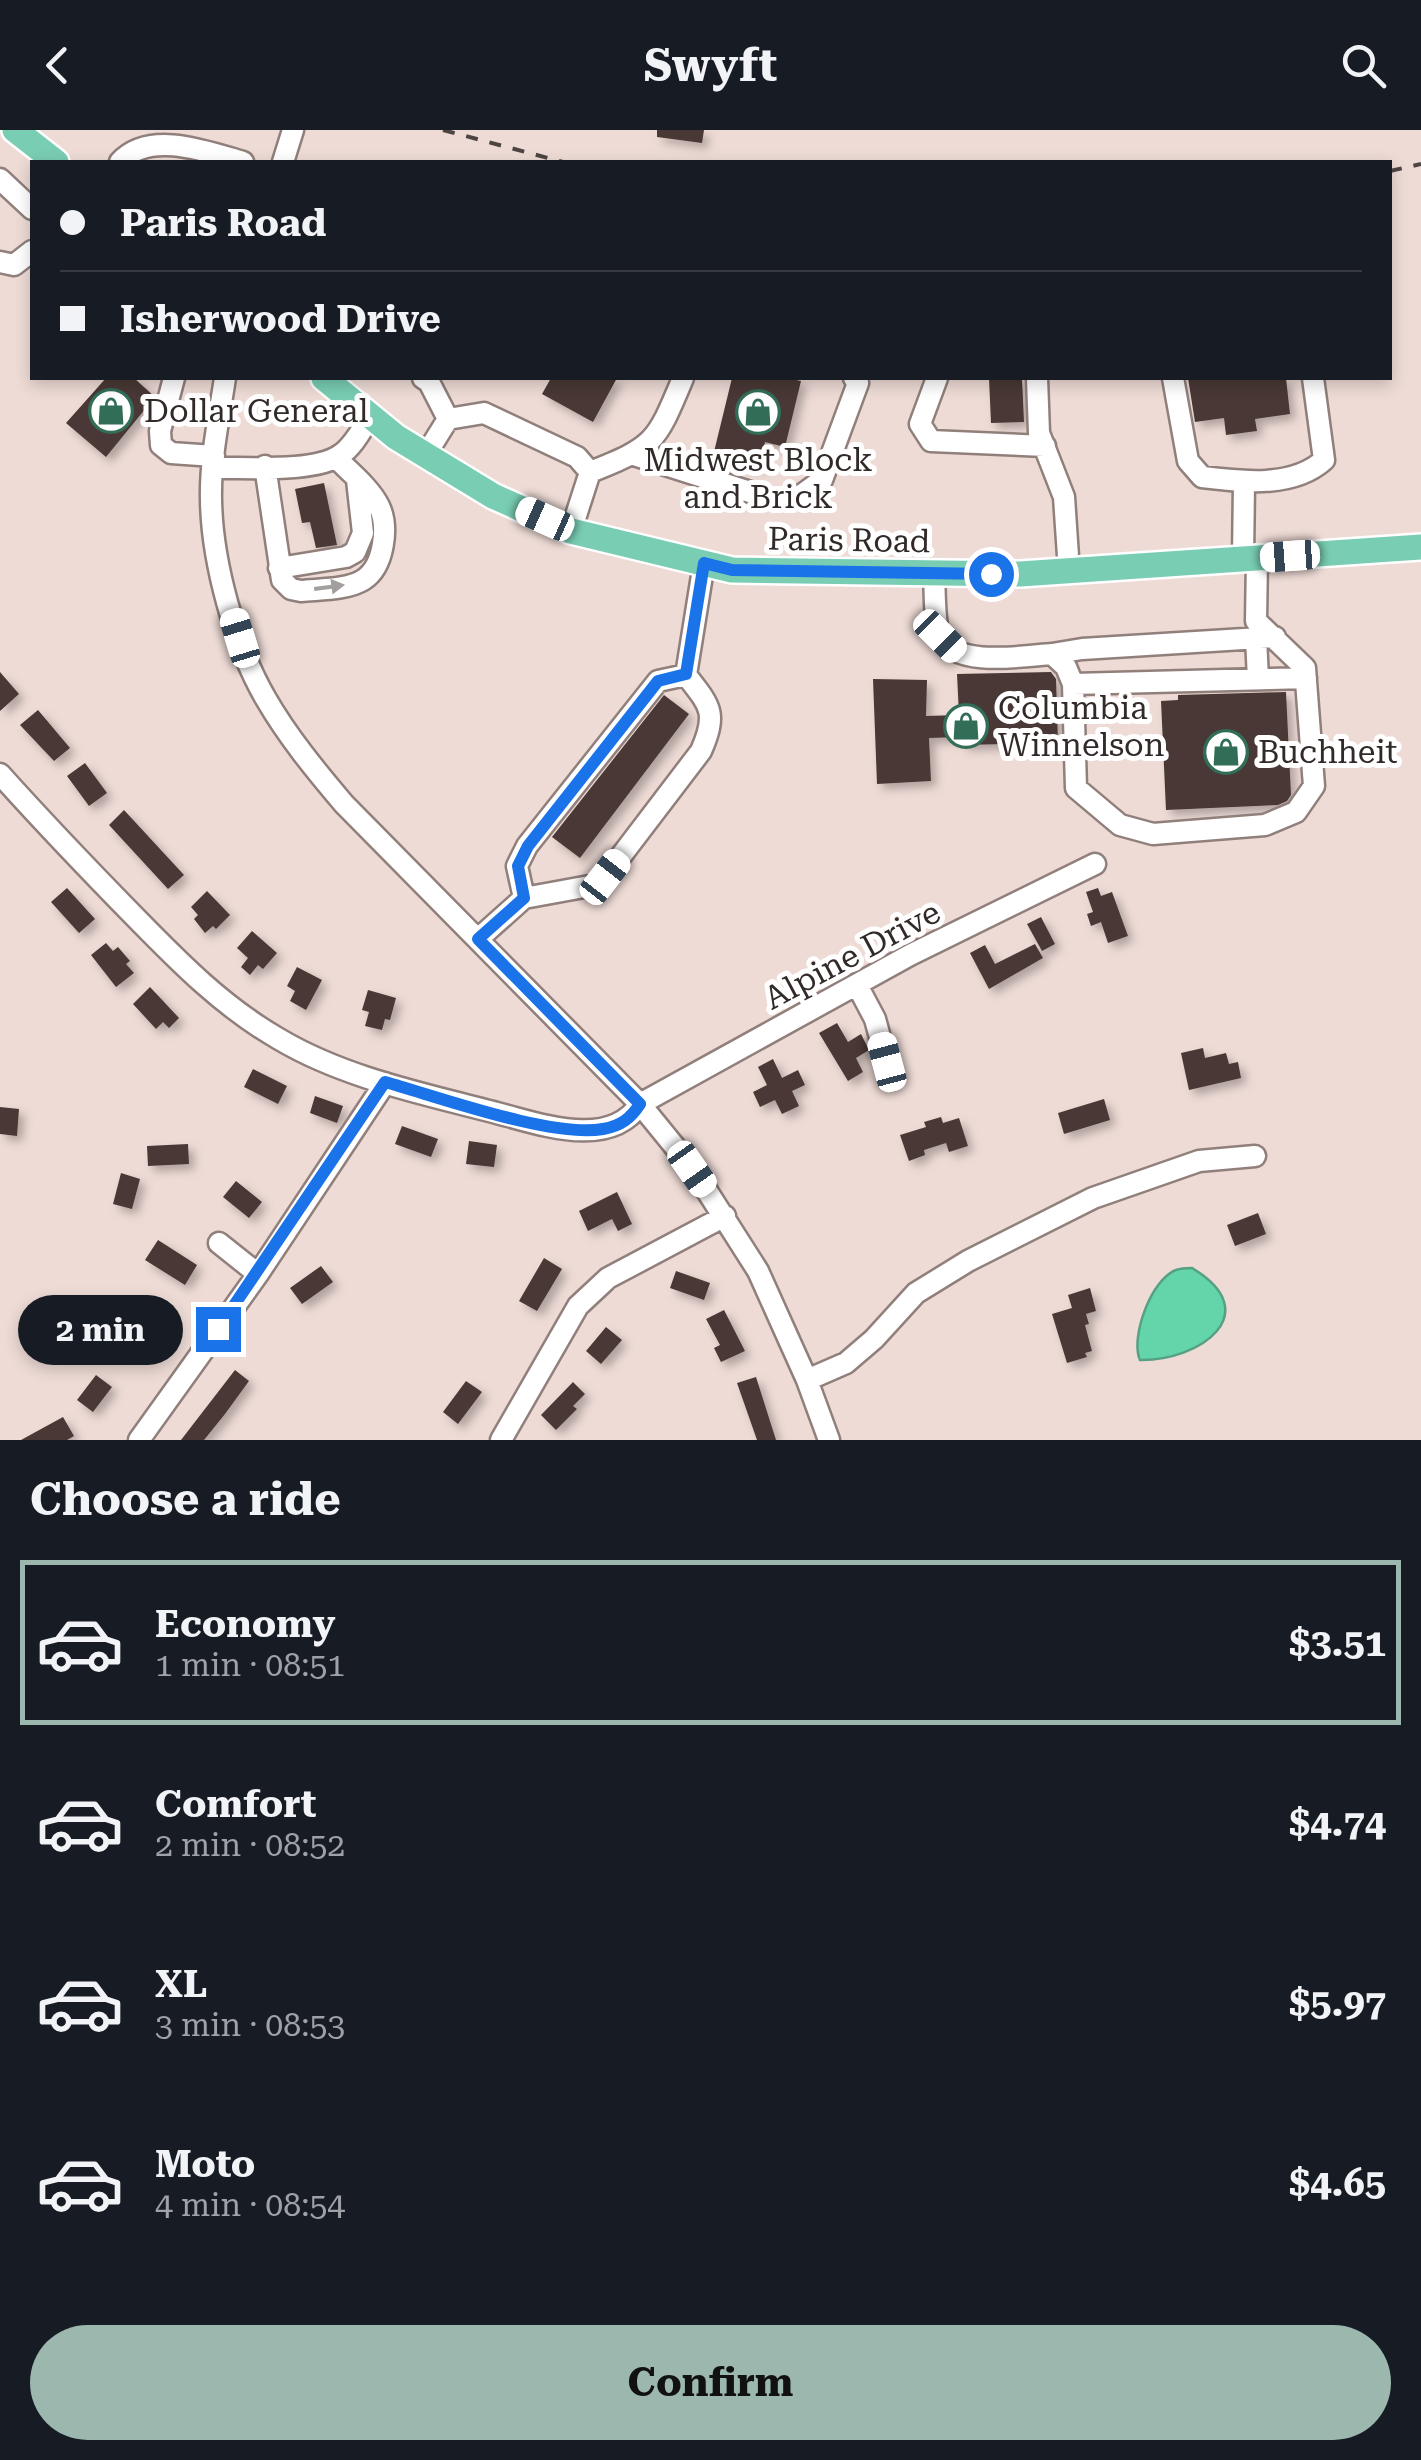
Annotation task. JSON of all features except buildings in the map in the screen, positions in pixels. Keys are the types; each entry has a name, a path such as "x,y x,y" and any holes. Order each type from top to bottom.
{"main road":[{"path":"15,130 53,160"},
{"name":"Paris Road","path":"326,380 424,456 493,496 571,530 732,570 934,574 1069,571 1421,547"}],"street":[{"path":"285,160 293,130"},
{"path":"121,160 151,143 178,145 235,160"},
{"path":"0,179 30,207"},
{"path":"0,262 14,264 30,253"},
{"path":"173,380 160,431 162,445 171,453 213,462 265,466 310,464 336,458 370,417"},
{"path":"224,380 210,503 220,572 240,638 265,697 301,752 344,804 640,1104 692,1169 758,1271 829,1440"},
{"path":"426,380 448,419"},
{"path":"571,530 590,472 634,454 660,433 683,380"},
{"path":"634,454 775,500 796,499 822,480 858,383 856,380"},
{"path":"936,380 920,424 931,441 1045,446"},
{"path":"1038,380 1039,432 1064,497 1069,571"},
{"path":"1174,380 1188,461 1202,477 1244,482 1308,475 1324,460 1313,380"},
{"path":"424,456 448,419 484,413 577,457 590,472"},
{"path":"265,466 279,568 286,586 296,591 356,583 369,575 380,555 382,518 378,505 336,458"},
{"path":"1052,654 1066,667 1072,684 1076,788 1120,825 1153,834 1265,825 1296,812 1314,786 1305,668 1265,638 1256,621 1244,482"},
{"path":"478,939 524,898 595,885 605,877 701,751 711,714 686,674 704,563"},
{"path":"934,574 940,636 954,651 974,658 1265,638"},
{"path":"1258,679 1265,638"},
{"path":"524,898 518,866 528,846 658,681 686,674"},
{"path":"1072,684 1306,678"},
{"name":"Alpine Drive","path":"4,785 228,1006 280,1040 322,1061 385,1082 549,1127 604,1129 630,1120 640,1104 857,984 1096,864"},
{"path":"857,984 875,1019 887,1062"},
{"path":"139,1440 258,1274 385,1082"},
{"path":"807,1380 846,1363 916,1293 968,1260 1093,1198 1199,1162 1255,1156"},
{"path":"501,1440 578,1306 608,1278 725,1216"},
{"path":"219,1243 258,1274"}],"shaded area":[{"path":"1192,1268 1214,1285 1224,1302 1224,1317 1217,1331 1184,1352 1140,1360 1140,1324 1151,1297 1167,1276 1178,1269"}],"railway":[{"path":"443,130 556,160"},
{"path":"1392,171 1421,164"}],"place":[{"name":"Dollar General","path":"111,411"},
{"name":"Midwest Block and Brick","path":"758,412"},
{"name":"Columbia Winnelson","path":"966,726"},
{"name":"Buchheit","path":"1226,752"}],"route":[{"path":"218,1329 385,1082 549,1127 604,1129 630,1120 640,1104 478,939 524,898 518,866 528,846 658,681 686,674 704,563 732,570 991,574"}]}
